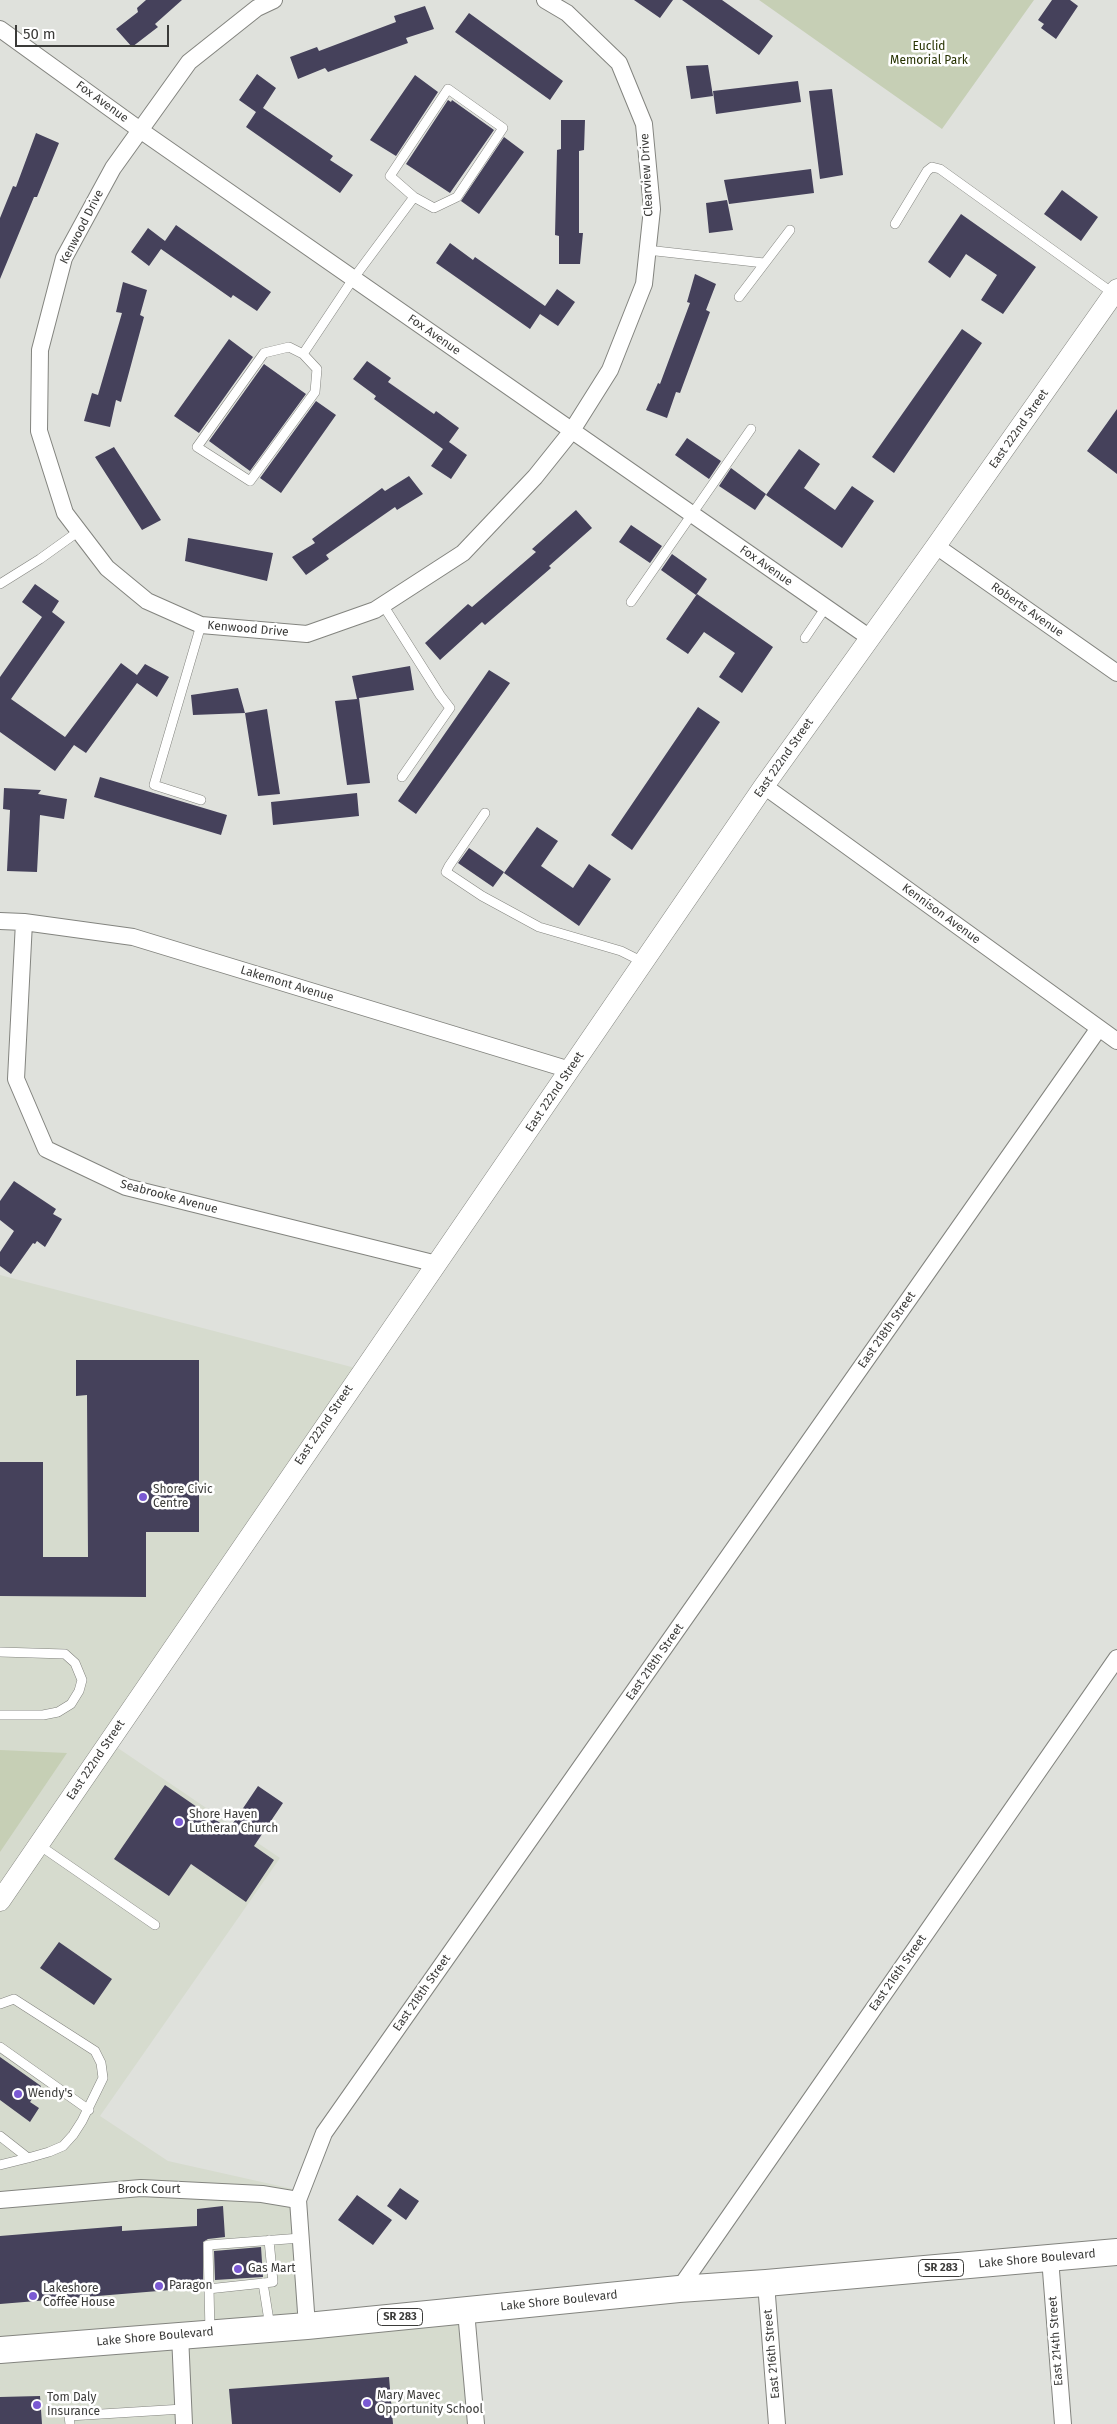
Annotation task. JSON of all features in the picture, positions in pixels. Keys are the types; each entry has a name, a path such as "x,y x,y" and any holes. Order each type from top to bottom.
{"main road":[{"name":"Lake Shore Boulevard","path":"0,2350 180,2334 307,2326 679,2289 1117,2252"}],"street":[{"path":"140,130 189,62 258,8 274,0"},
{"name":"Clearview Drive","path":"545,0 567,13 619,63 644,124 652,209 644,284 610,370 571,432"},
{"name":"Fox Avenue","path":"0,29 140,130 571,432 870,638"},
{"name":"Kenwood Drive","path":"140,130 113,168 64,258 40,350 39,431 66,513 107,568 147,601 201,625 307,634 375,610 463,553 535,477 571,432"},
{"name":"East 222nd Street","path":"0,1901 764,786 1114,297"},
{"name":"Roberts Avenue","path":"936,546 1117,673"},
{"name":"Kennison Avenue","path":"764,786 1117,1041"},
{"name":"Lakemont Avenue","path":"0,921 24,922 133,937 570,1070"},
{"name":"Seabrooke Avenue","path":"24,922 16,1079 46,1149 126,1187 437,1264"},
{"name":"East 218th Street","path":"307,2326 298,2200 324,2133 1099,1028"},
{"name":"East 216th Street","path":"679,2289 1117,1658"},
{"name":"Brock Court","path":"0,2200 141,2188 262,2194 298,2200"},
{"name":"East 214th Street","path":"1050,2258 1063,2424"},
{"name":"East 216th Street","path":"766,2283 777,2424"},
{"path":"466,2311 476,2424"},
{"path":"180,2334 183,2417"}],"lane":[{"path":"448,89 502,128 457,197 434,208 414,197 390,176 448,89"},
{"path":"895,224 927,171 932,167 940,168 1114,297"},
{"path":"303,354 353,279 414,197"},
{"path":"739,297 790,230"},
{"path":"647,250 764,263"},
{"path":"289,347 303,354 317,369 315,392 250,481 197,447 264,353 289,347"},
{"path":"631,602 751,429"},
{"path":"0,584 40,560 78,531"},
{"path":"384,605 450,708 402,777"},
{"path":"805,638 826,607"},
{"path":"201,625 154,785 201,800"},
{"path":"485,813 448,866 446,872 482,896 532,924 586,942 622,951 644,962"},
{"path":"0,1652 64,1654 75,1663 82,1680 80,1690 71,1704 58,1712 43,1715 0,1715"},
{"path":"39,1845 155,1925"},
{"path":"0,2004 14,2000 95,2051 101,2063 103,2078 89,2110 63,2146 49,2152 0,2165"},
{"path":"0,2046 89,2110"},
{"path":"0,2136 28,2158"},
{"path":"210,2332 208,2245 238,2246 268,2240 301,2238"},
{"path":"208,2289 239,2282 273,2282 268,2240"},
{"path":"263,2283 270,2328"},
{"path":"70,2424 69,2416 183,2417"}],"shaded area":[{"path":"0,1275 363,1370 109,1742 280,1858 100,2116 168,2161 302,2191 307,2325 466,2311 476,2424 0,2424"}],"green space":[{"name":"Euclid Memorial Park","path":"759,0 1034,0 942,129"},
{"path":"0,1750 67,1753 0,1852"}],"building":[{"path":"146,0 182,0 155,24 158,27 132,47 116,29 138,12 137,8"},
{"path":"634,0 673,0 660,18"},
{"path":"682,0 722,0 773,36 759,55"},
{"path":"1052,0 1070,0 1078,6 1056,39 1041,28 1044,24 1038,20"},
{"path":"425,6 434,29 406,38 408,43 328,72 325,68 298,79 290,57 317,47 319,51 396,22 394,16"},
{"path":"469,13 563,81 550,100 455,32"},
{"path":"708,65 713,96 691,99 686,66"},
{"path":"257,74 276,88 263,108 333,156 330,160 353,175 340,193 246,127 256,112 239,100"},
{"path":"415,75 438,92 396,156 370,140"},
{"path":"798,81 801,102 716,114 713,91"},
{"path":"832,89 843,175 820,179 809,91"},
{"path":"448,100 451,102 452,100 494,130 450,193 406,164"},
{"path":"561,120 585,120 584,150 579,151 579,233 583,233 580,264 559,264 559,236 555,235 557,150 561,149"},
{"path":"36,133 59,143 0,279 0,218 13,186 16,187"},
{"path":"504,137 524,152 479,214 461,201"},
{"path":"811,169 814,193 729,204 724,180"},
{"path":"1062,190 1098,217 1081,241 1044,214"},
{"path":"727,200 733,230 709,233 706,203"},
{"path":"961,214 1036,267 1003,314 981,300 997,275 966,254 950,278 928,262"},
{"path":"176,225 271,292 257,311 233,295 231,298 161,249 149,266 131,252 148,228 165,241"},
{"path":"450,243 473,260 475,257 545,306 557,289 575,302 558,326 540,314 530,329 436,263"},
{"path":"695,274 716,284 706,310 710,312 680,393 676,392 667,418 646,410 658,383 660,384 690,303 687,302"},
{"path":"123,282 147,290 140,315 144,317 121,402 116,400 110,427 84,421 92,393 98,395 122,313 116,312"},
{"path":"962,329 982,343 894,473 872,457"},
{"path":"229,339 253,357 199,433 174,416"},
{"path":"367,361 391,378 388,382 434,414 436,411 459,428 449,442 467,455 451,479 431,466 443,449 374,399 376,396 353,379"},
{"path":"264,364 306,394 250,471 209,441"},
{"path":"316,401 336,415 281,493 260,478"},
{"path":"1117,409 1117,474 1087,451"},
{"path":"687,438 721,461 709,479 675,455"},
{"path":"114,447 161,520 142,530 95,457"},
{"path":"799,449 820,464 804,488 835,510 852,486 874,501 842,548 766,495"},
{"path":"731,468 766,494 755,510 719,486"},
{"path":"409,476 423,494 397,510 395,507 326,555 329,559 306,575 292,557 315,543 312,539 382,488 385,491"},
{"path":"576,510 592,528 549,566 551,568 485,625 482,622 440,660 425,643 468,604 472,607 536,552 532,549"},
{"path":"631,525 662,546 650,563 619,542"},
{"path":"188,538 273,553 267,581 185,561"},
{"path":"672,554 707,579 696,595 661,570"},
{"path":"35,584 59,601 52,612 65,622 11,699 65,737 121,663 137,675 145,664 169,677 157,697 137,683 86,753 74,745 55,771 0,732 0,677 42,617 22,602"},
{"path":"697,594 773,647 742,693 719,677 735,653 704,632 688,654 666,639"},
{"path":"410,666 414,690 359,698 370,783 347,785 335,701 357,699 352,676"},
{"path":"489,670 510,683 416,814 398,801"},
{"path":"238,688 245,713 193,715 191,695"},
{"path":"698,707 720,722 632,850 611,835"},
{"path":"267,709 280,794 258,796 245,713"},
{"path":"100,777 227,815 221,835 94,797"},
{"path":"4,788 41,790 38,794 67,799 64,819 40,815 37,872 7,871 10,810 3,809"},
{"path":"357,793 359,816 273,825 271,802"},
{"path":"537,827 558,841 541,866 573,888 589,864 611,879 579,926 504,873"},
{"path":"469,848 504,872 493,887 458,863"},
{"path":"14,1181 56,1209 53,1214 62,1219 45,1247 37,1241 35,1244 33,1243 11,1274 0,1266 0,1252 14,1231 0,1220 0,1201"},
{"name":"Shore Civic Centre","path":"76,1360 199,1360 199,1532 146,1532 146,1597 0,1596 0,1462 43,1462 43,1557 88,1557 87,1395 76,1396"},
{"name":"Shore Haven Lutheran Church","path":"165,1785 229,1829 258,1786 283,1803 254,1846 274,1860 246,1902 191,1864 169,1896 114,1859"},
{"path":"59,1942 112,1979 94,2005 40,1968"},
{"name":"Wendy's","path":"0,2057 41,2086 30,2102 39,2108 30,2122 0,2100"},
{"path":"400,2188 419,2201 406,2220 387,2206"},
{"path":"357,2195 392,2220 373,2245 338,2220"},
{"path":"223,2206 225,2237 208,2239 203,2242 203,2281 197,2282 195,2288 0,2304 0,2236 122,2226 122,2231 197,2226 197,2209"},
{"path":"261,2247 263,2277 215,2280 214,2251"},
{"path":"389,2377 393,2424 232,2424 229,2389"},
{"path":"40,2396 42,2424 0,2424 0,2397"}],"place":[{"name":"Shore Civic Centre","path":"143,1497"},
{"name":"Shore Haven Lutheran Church","path":"179,1822"},
{"name":"Wendy's","path":"18,2094"},
{"name":"Gas Mart","path":"238,2269"},
{"name":"Paragon","path":"159,2286"},
{"name":"Lakeshore Coffee House","path":"33,2296"},
{"name":"Mary Mavec Opportunity School","path":"367,2403"},
{"name":"Tom Daly Insurance","path":"37,2405"}]}
